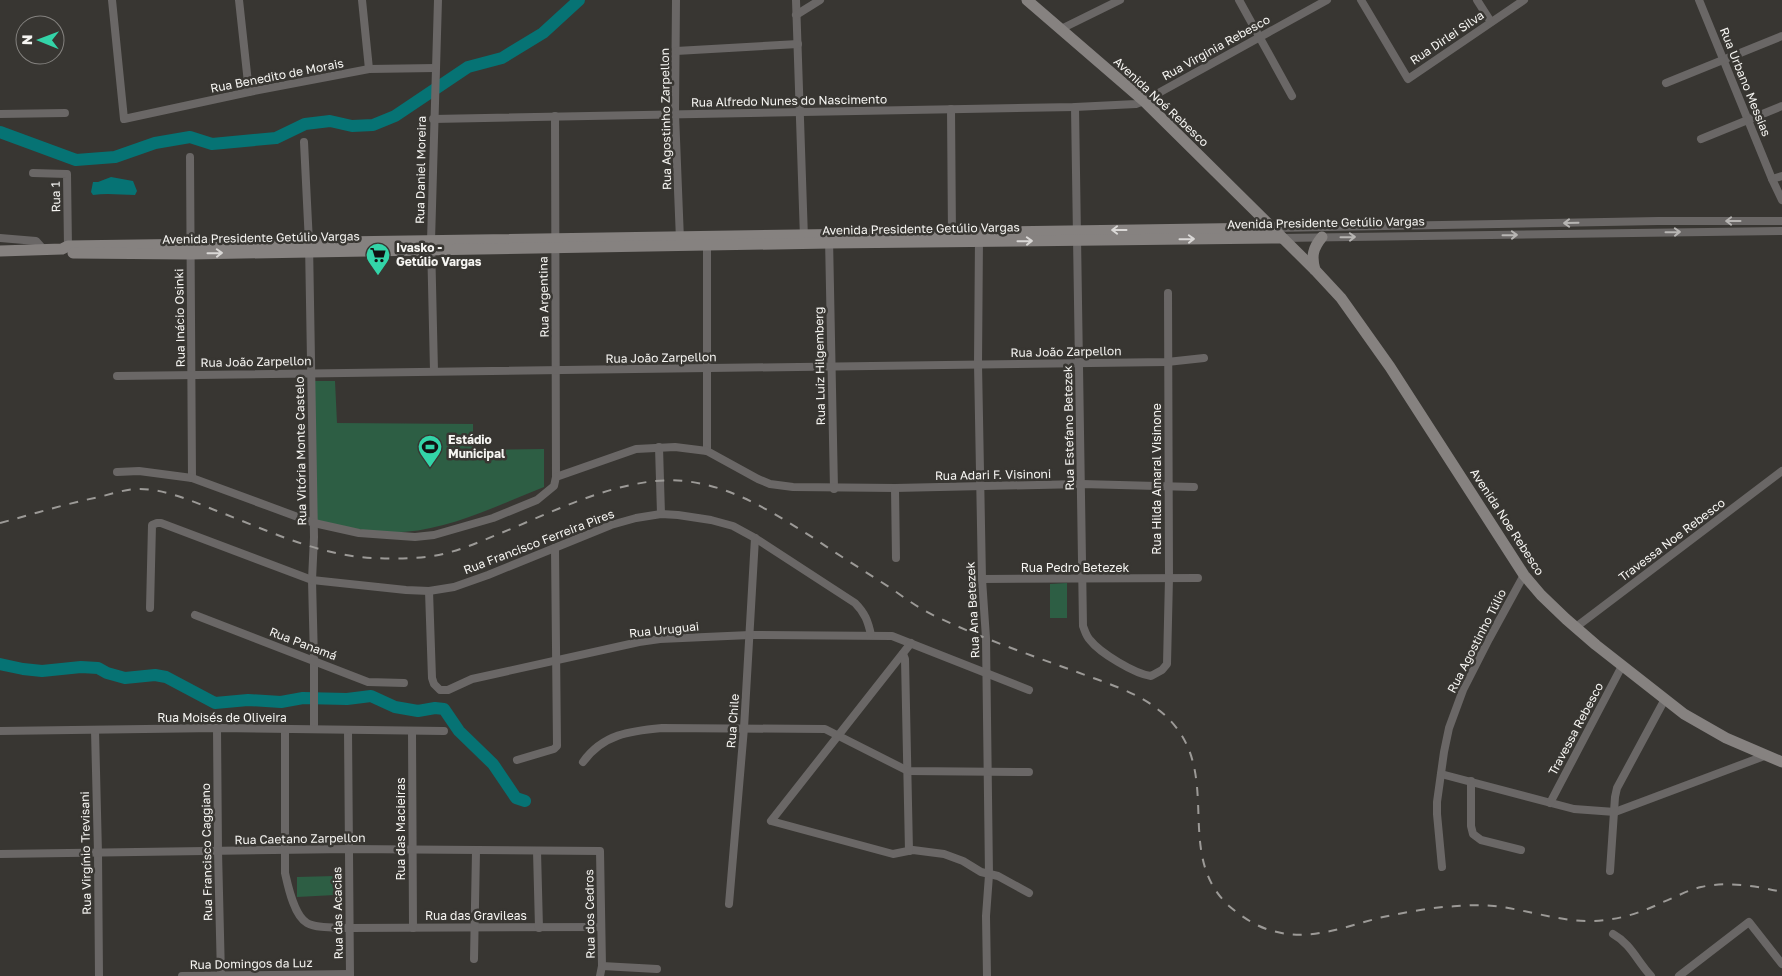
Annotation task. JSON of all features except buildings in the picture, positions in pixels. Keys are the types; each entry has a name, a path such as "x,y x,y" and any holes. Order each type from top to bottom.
{"main road":[{"name":"Avenida Noé Rebesco","path":"1027,0 1144,101 1272,228"},
{"name":"Avenida Presidente Getúlio Vargas","path":"0,251 979,238 1272,228"},
{"name":"Avenida Noe Rebesco","path":"1272,228 1315,270 1346,304 1390,367 1524,575 1541,595 1622,666 1702,726 1782,762"},
{"name":"Avenida Presidente Getúlio Vargas","path":"1077,235 1282,238"},
{"path":"1315,270 1312,256 1316,244 1322,237"},
{"name":"Avenida Presidente Getúlio Vargas","path":"680,241 707,246 804,239"}],"street":[{"name":"Rua Benedito de Morais","path":"112,0 124,119 369,69 435,68"},
{"path":"239,0 249,92"},
{"path":"362,0 369,69"},
{"name":"Rua Daniel Moreira","path":"434,371 431,246 433,119 438,0"},
{"name":"Rua Agostinho Zarpellon","path":"676,0 676,114 680,241"},
{"path":"796,0 804,239"},
{"path":"796,16 820,0"},
{"path":"1062,29 1120,0"},
{"path":"1239,0 1292,96"},
{"name":"Rua Virginia Rebesco","path":"1144,101 1327,0"},
{"name":"Rua Dirlei Silva","path":"1360,0 1408,79 1524,0"},
{"path":"1477,0 1491,22"},
{"name":"Rua Urbano Messias","path":"1699,0 1772,180 1782,200"},
{"path":"1666,83 1782,36"},
{"path":"676,51 798,44"},
{"name":"Rua Alfredo Nunes do Nascimento","path":"433,119 1076,107 1128,105 1144,101"},
{"path":"1701,139 1782,106"},
{"name":"Rua Estefano Betezek","path":"1076,107 1083,626"},
{"path":"951,109 952,238"},
{"path":"0,114 65,113"},
{"name":"Rua Argentina","path":"554,116 556,477"},
{"name":"Rua Vitória Monte Castelo","path":"304,142 309,247 314,523 312,580 314,729"},
{"name":"Rua Inácio Osinki","path":"190,157 193,374 192,478"},
{"name":"Rua 1","path":"33,173 67,174 66,249"},
{"path":"1772,180 1782,176"},
{"name":"Avenida Presidente Getúlio Vargas","path":"1272,228 1782,221"},
{"path":"1428,226 1428,236"},
{"name":"Avenida Presidente Getúlio Vargas","path":"1282,238 1782,231"},
{"path":"0,238 29,239 36,241 44,250"},
{"name":"Rua Ana Betezek","path":"979,238 978,364 980,486 990,875 986,916 987,976"},
{"name":"Rua Luiz Hilgemberg","path":"829,239 834,489"},
{"path":"117,472 139,471 192,478 314,523 358,533 415,537 434,535 493,518 537,500 554,486 556,477 624,452 659,447 707,450 707,246"},
{"name":"Rua Hilda Amaral Visinone","path":"1083,626 1088,639 1096,648 1136,672 1151,676 1162,670 1167,664 1169,578 1168,293"},
{"name":"Rua João Zarpellon","path":"117,376 1167,362 1204,358"},
{"path":"659,447 662,514"},
{"name":"Rua Adari F. Visinoni","path":"707,450 758,479 770,484 793,487 834,489 1082,484 1194,487"},
{"name":"Travessa Noe Rebesco","path":"1576,627 1782,471"},
{"path":"895,488 896,558"},
{"name":"Rua Francisco Ferreira Pires","path":"150,608 152,525 157,522 312,580 429,591 454,586 488,575 611,525 636,518 662,514 711,520 733,526 755,538 855,602 868,619 871,635"},
{"name":"Rua Chile","path":"729,904 744,728 755,538"},
{"path":"517,760 554,749 557,746 555,548"},
{"name":"Rua Agostinho Túlio","path":"1442,867 1437,814 1441,774 1450,728 1464,690 1489,638 1524,575"},
{"name":"Rua Pedro Betezek","path":"982,579 1198,578"},
{"name":"Rua Uruguai","path":"429,591 432,678 434,684 440,690 448,690 472,679 653,640 750,635 892,636 1029,690"},
{"name":"Rua Panamá","path":"195,615 368,682 404,683"},
{"path":"910,643 771,821 893,854 924,850 944,854 963,861 981,872 998,876 1028,894"},
{"path":"903,654 905,660 909,851"},
{"name":"Travessa Rebesco","path":"1550,803 1622,666"},
{"path":"1610,871 1617,788 1665,699"},
{"name":"Rua Moisés de Oliveira","path":"0,731 217,728 444,731"},
{"name":"Rua Francisco Caggiano","path":"217,728 221,976"},
{"path":"583,762 592,750 602,742 635,731 662,728 825,728 908,771 1029,772"},
{"name":"Rua das Gravileas","path":"285,729 285,873 298,915 305,922 314,926 350,928 601,927"},
{"name":"Rua Virgínio Trevisani","path":"95,730 99,976"},
{"name":"Rua das Acacias","path":"348,730 350,975"},
{"name":"Rua das Macieiras","path":"412,731 413,928"},
{"path":"1441,774 1574,809 1615,812 1767,755"},
{"path":"1471,781 1471,826 1473,834 1481,840 1521,850"},
{"name":"Rua Caetano Zarpellon","path":"0,854 349,849 600,851"},
{"path":"474,959 476,851"},
{"path":"537,851 539,928"},
{"name":"Rua dos Cedros","path":"600,851 602,966 600,976"},
{"path":"1679,976 1748,922 1782,964"},
{"path":"1613,934 1623,939 1651,976"},
{"path":"602,966 657,970"},
{"name":"Rua Domingos da Luz","path":"182,976 350,975"}],"green space":[{"name":"Estádio Municipal","path":"314,381 335,381 337,423 473,424 473,450 544,449 544,487 465,518 424,529 382,532 317,522"},
{"path":"1067,583 1067,618 1050,618 1050,584"},
{"path":"335,876 335,895 297,897 297,877"}],"water":[{"path":"111,177 133,181 137,191 135,195 93,195 91,192 93,182"}],"waterway":[{"path":"0,132 76,160 115,157 155,143 190,137 212,144 276,138 305,124 330,121 352,126 373,125 395,116 468,67 502,58 543,33 579,0"},
{"path":"0,664 42,671 81,667 98,668 107,673 125,678 155,675 166,677 215,703 248,700 281,702 303,698 347,699 371,696 395,707 418,711 435,708 444,709 459,731 493,764 516,798 525,801"}],"railway":[{"path":"0,523 124,491 134,489 149,490 178,496 312,547 352,556 395,559 433,556 459,549 576,502 615,489 655,481 677,480 699,483 720,489 759,505 815,539 913,604 935,616 988,639 1121,688 1141,698 1160,711 1180,733 1192,757 1197,783 1199,835 1203,860 1212,884 1229,906 1261,927 1287,934 1315,934 1413,911 1475,905 1508,908 1563,919 1591,921 1620,918 1635,914 1691,890 1711,885 1742,885 1782,892"}],"place":[{"name":"Ivasko - Getúlio Vargas","path":"378,276"},
{"name":"Estádio Municipal","path":"430,468"}]}
